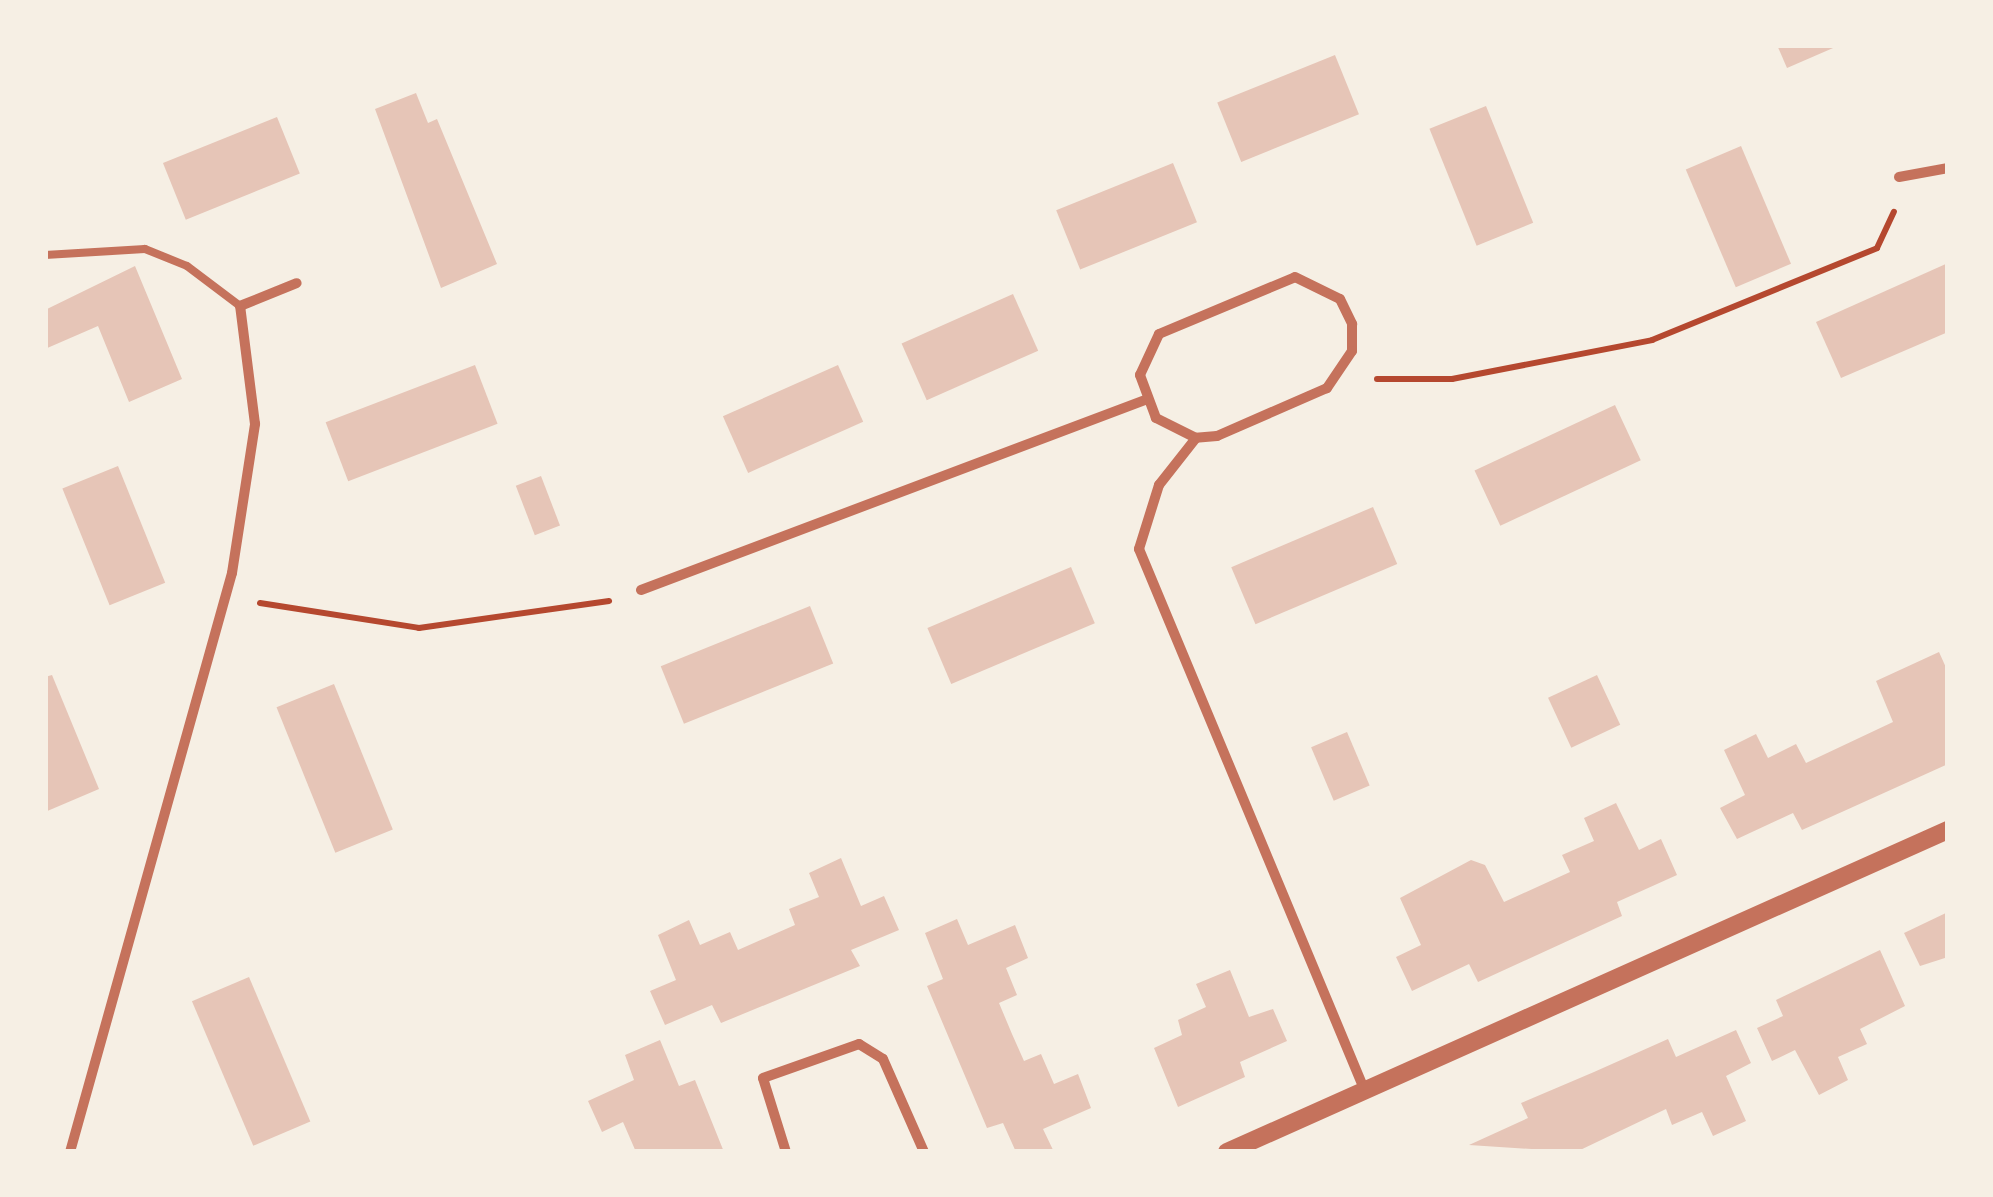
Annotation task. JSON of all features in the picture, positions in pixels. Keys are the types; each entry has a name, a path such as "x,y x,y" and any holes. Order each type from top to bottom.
{"street":[{"path":"1899,177 1948,168"},
{"path":"1196,438 1171,430 1145,400 1140,375 1159,334 1273,280 1321,284 1340,299 1352,324 1341,373 1308,397 1196,438 1159,486 1139,549 1366,1092"},
{"path":"70,1152 224,598 255,424 240,306 297,283"},
{"path":"641,590 1145,400"},
{"path":"1227,1152 1948,830"},
{"path":"786,1152 763,1078 859,1044 883,1059 924,1152"}],"lane":[{"path":"45,255 145,249 240,306"}],"path":[{"path":"1341,373 1452,379 1652,340 1877,248 1899,177"},
{"path":"224,598 419,628 581,610 641,590"}],"building":[{"path":"1777,45 1840,45 1787,68"},
{"path":"1335,55 1359,114 1241,162 1217,103"},
{"path":"416,93 428,123 437,119 497,264 441,288 375,109"},
{"path":"1486,106 1533,223 1477,246 1429,129"},
{"path":"277,117 300,174 186,220 163,163"},
{"path":"1741,146 1791,264 1736,287 1686,169"},
{"path":"1173,163 1197,222 1080,270 1056,210"},
{"path":"1948,263 1948,332 1841,378 1816,322"},
{"path":"135,266 182,379 129,402 98,326 45,349 45,310"},
{"path":"1013,294 1038,351 927,400 902,344"},
{"path":"475,365 498,424 348,481 326,422"},
{"path":"838,365 863,422 748,473 723,416"},
{"path":"1615,405 1641,460 1500,526 1475,471"},
{"path":"118,466 165,583 110,605 62,488"},
{"path":"541,476 560,525 535,535 516,486"},
{"path":"1373,507 1397,564 1255,624 1231,567"},
{"path":"1071,567 1095,623 951,684 927,628"},
{"path":"810,606 833,663 684,724 661,666"},
{"path":"1939,652 1948,672 1948,764 1802,830 1793,813 1737,839 1720,808 1745,795 1724,750 1756,734 1768,758 1796,744 1806,763 1893,722 1876,681"},
{"path":"52,675 99,789 45,812 45,677"},
{"path":"1597,675 1620,725 1571,748 1548,698"},
{"path":"334,684 393,830 335,853 277,707"},
{"path":"1347,732 1370,785 1334,801 1311,747"},
{"path":"1616,803 1639,850 1661,839 1677,875 1617,902 1622,916 1478,982 1469,964 1412,991 1396,957 1421,945 1400,898 1471,860 1485,865 1504,902 1570,872 1562,855 1594,841 1584,818"},
{"path":"841,858 861,906 884,896 899,930 851,950 860,966 721,1023 712,1005 665,1025 650,991 676,980 658,935 689,920 700,945 730,932 738,950 795,925 789,909 819,897 809,873"},
{"path":"1948,912 1948,957 1920,966 1904,933"},
{"path":"957,919 968,945 1015,925 1028,958 1006,968 1017,995 999,1003 1012,1034 1024,1061 1041,1054 1054,1084 1078,1074 1091,1108 1043,1129 1054,1152 1016,1152 1003,1123 987,1128 927,986 943,979 925,933"},
{"path":"1880,950 1905,1006 1860,1029 1867,1044 1838,1057 1848,1080 1819,1095 1795,1050 1772,1061 1757,1028 1783,1016 1776,1000"},
{"path":"1230,970 1249,1017 1273,1009 1287,1041 1240,1062 1245,1077 1178,1107 1154,1048 1182,1035 1178,1020 1206,1007 1196,984"},
{"path":"249,977 310,1122 253,1146 192,1001"},
{"path":"1736,1030 1751,1063 1726,1076 1746,1121 1713,1136 1702,1112 1672,1125 1666,1109 1576,1152 1469,1145 1528,1118 1521,1103 1668,1039 1676,1057"},
{"path":"660,1040 679,1086 695,1080 724,1152 636,1152 623,1122 602,1132 588,1101 634,1080 625,1055"}]}
